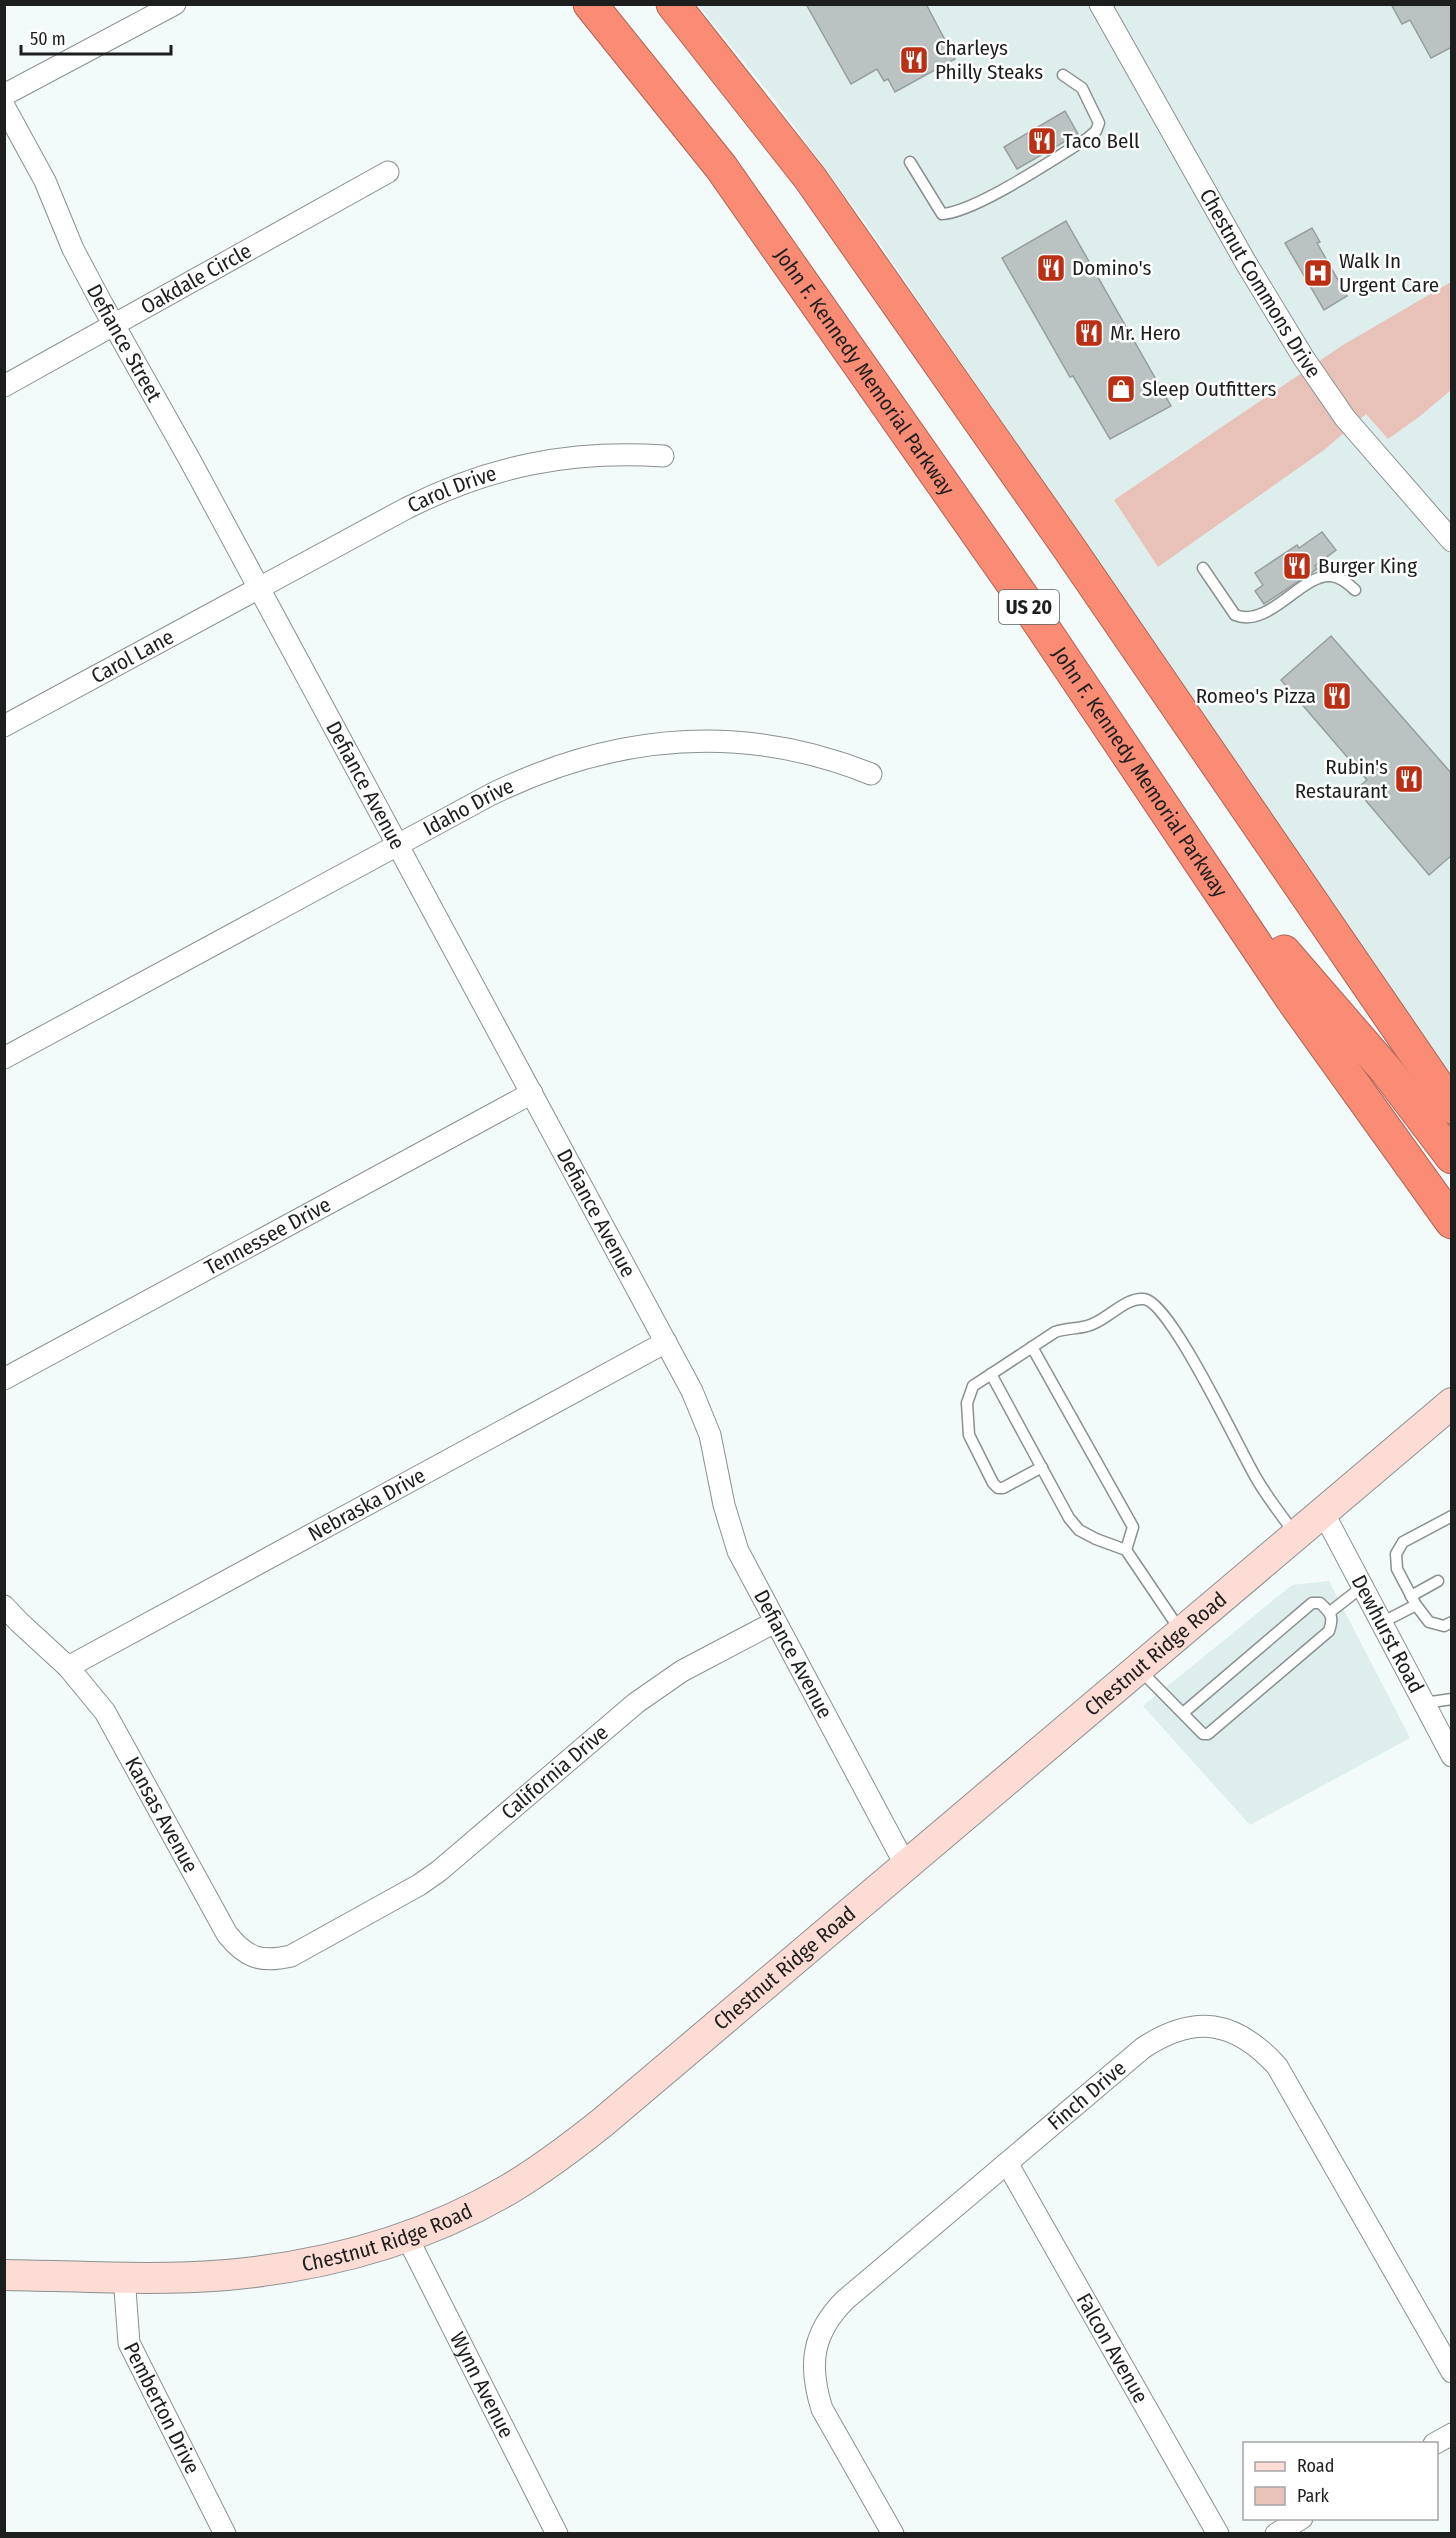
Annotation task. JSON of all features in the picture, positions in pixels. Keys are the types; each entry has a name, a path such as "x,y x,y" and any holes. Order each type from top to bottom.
{"highway":[{"name":"John F. Kennedy Memorial Parkway","path":"590,4 721,167 1025,601 1295,1003 1452,1222"},
{"path":"674,4 810,178 1069,548 1452,1107"},
{"path":"1154,793 1313,988 1386,1070 1452,1157"}],"street":[{"path":"4,95 176,4"},
{"name":"Chestnut Commons Drive","path":"1100,4 1245,263 1303,357 1345,418 1452,541"},
{"name":"Defiance Street","path":"4,106 45,181 73,249 113,325 255,581"},
{"name":"Oakdale Circle","path":"4,386 388,172"},
{"name":"Carol Drive","path":"255,581 466,481 543,460 582,455 622,453 663,456"},
{"name":"Carol Lane","path":"4,726 255,581"},
{"name":"Defiance Avenue","path":"255,581 692,1391 710,1435 724,1505 738,1551 906,1866"},
{"name":"Idaho Drive","path":"4,1058 523,778 579,759 638,746 707,741 757,744 796,750 835,759 871,774"},
{"name":"Tennessee Drive","path":"4,1379 532,1093"},
{"name":"Nebraska Drive","path":"68,1667 666,1342"},
{"name":"Chestnut Ridge Road","path":"4,2275 225,2275 285,2268 345,2256 407,2236 470,2209 510,2188 558,2157 612,2115 1452,1402"},
{"name":"Dewhurst Road","path":"1323,1512 1452,1756"},
{"name":"Kansas Avenue","path":"4,1606 68,1667 105,1712 227,1934 238,1948 249,1955 274,1960 291,1956 339,1929"},
{"name":"California Drive","path":"339,1929 419,1885 439,1871 662,1683 775,1622"},
{"name":"Finch Drive","path":"893,2534 822,2409 813,2370 818,2343 828,2321 846,2300 1143,2048 1164,2034 1186,2028 1210,2027 1234,2032 1261,2048 1277,2066 1452,2372"},
{"name":"Falcon Avenue","path":"1007,2163 1218,2534"},
{"name":"Wynn Avenue","path":"407,2236 557,2534"},
{"name":"Pemberton Drive","path":"124,2276 129,2343 225,2534"},
{"path":"1438,2442 1452,2434"},
{"path":"1276,2534 1299,2520"}],"lane":[{"path":"910,162 942,214 951,214 973,206 1088,138 1096,131 1099,123 1082,88 1063,75"},
{"path":"1203,568 1235,615 1241,618 1257,616 1324,576 1339,578 1355,590"},
{"path":"1042,1467 1003,1488 998,1488 993,1483 969,1435 967,1403 973,1386 1055,1332 1087,1326 1134,1300 1143,1298 1152,1301 1181,1339 1255,1478 1296,1536"},
{"path":"1032,1347 1133,1527 1126,1550"},
{"path":"991,1374 1069,1518 1079,1530 1126,1550 1182,1632"},
{"path":"1452,1516 1403,1542 1396,1554 1397,1569 1413,1600 1429,1622 1444,1626 1452,1622"},
{"path":"1381,1623 1438,1581"},
{"path":"1330,1612 1362,1587"},
{"path":"1139,1669 1203,1734 1208,1734 1329,1631 1333,1620 1330,1612 1320,1603 1312,1604 1183,1713"},
{"path":"1424,1703 1452,1699"}],"shaded area":[{"path":"698,5 1451,5 1451,1077 871,231 774,99"},
{"path":"1329,1581 1410,1738 1250,1825 1143,1706 1292,1585"}],"green space":[{"path":"1451,282 1451,390 1388,439 1366,414 1324,450 1158,567 1114,500 1343,345"}],"building":[{"path":"806,4 926,4 955,59 895,92 888,79 884,81 877,69 851,84"},
{"path":"1391,4 1452,4 1452,47 1431,58 1410,20 1402,24"},
{"path":"1065,111 1078,134 1017,169 1004,147"},
{"path":"1066,221 1171,406 1110,439 1073,376 1070,377 1002,258"},
{"path":"1312,228 1320,242 1317,243 1347,296 1324,310 1285,243"},
{"path":"1322,532 1336,550 1315,566 1317,569 1264,604 1255,591 1263,585 1255,573 1297,545 1299,548"},
{"path":"1331,636 1452,774 1452,855 1429,875 1356,789 1367,780 1281,680"}],"place":[{"name":"Charleys Philly Steaks","path":"914,60"},
{"name":"Taco Bell","path":"1042,141"},
{"name":"Domino's","path":"1051,268"},
{"name":"Walk In Urgent Care","path":"1318,273"},
{"name":"Mr. Hero","path":"1089,333"},
{"name":"Sleep Outfitters","path":"1121,389"},
{"name":"Burger King","path":"1297,566"},
{"name":"Romeo's Pizza","path":"1337,696"},
{"name":"Rubin's Restaurant","path":"1409,779"}]}
